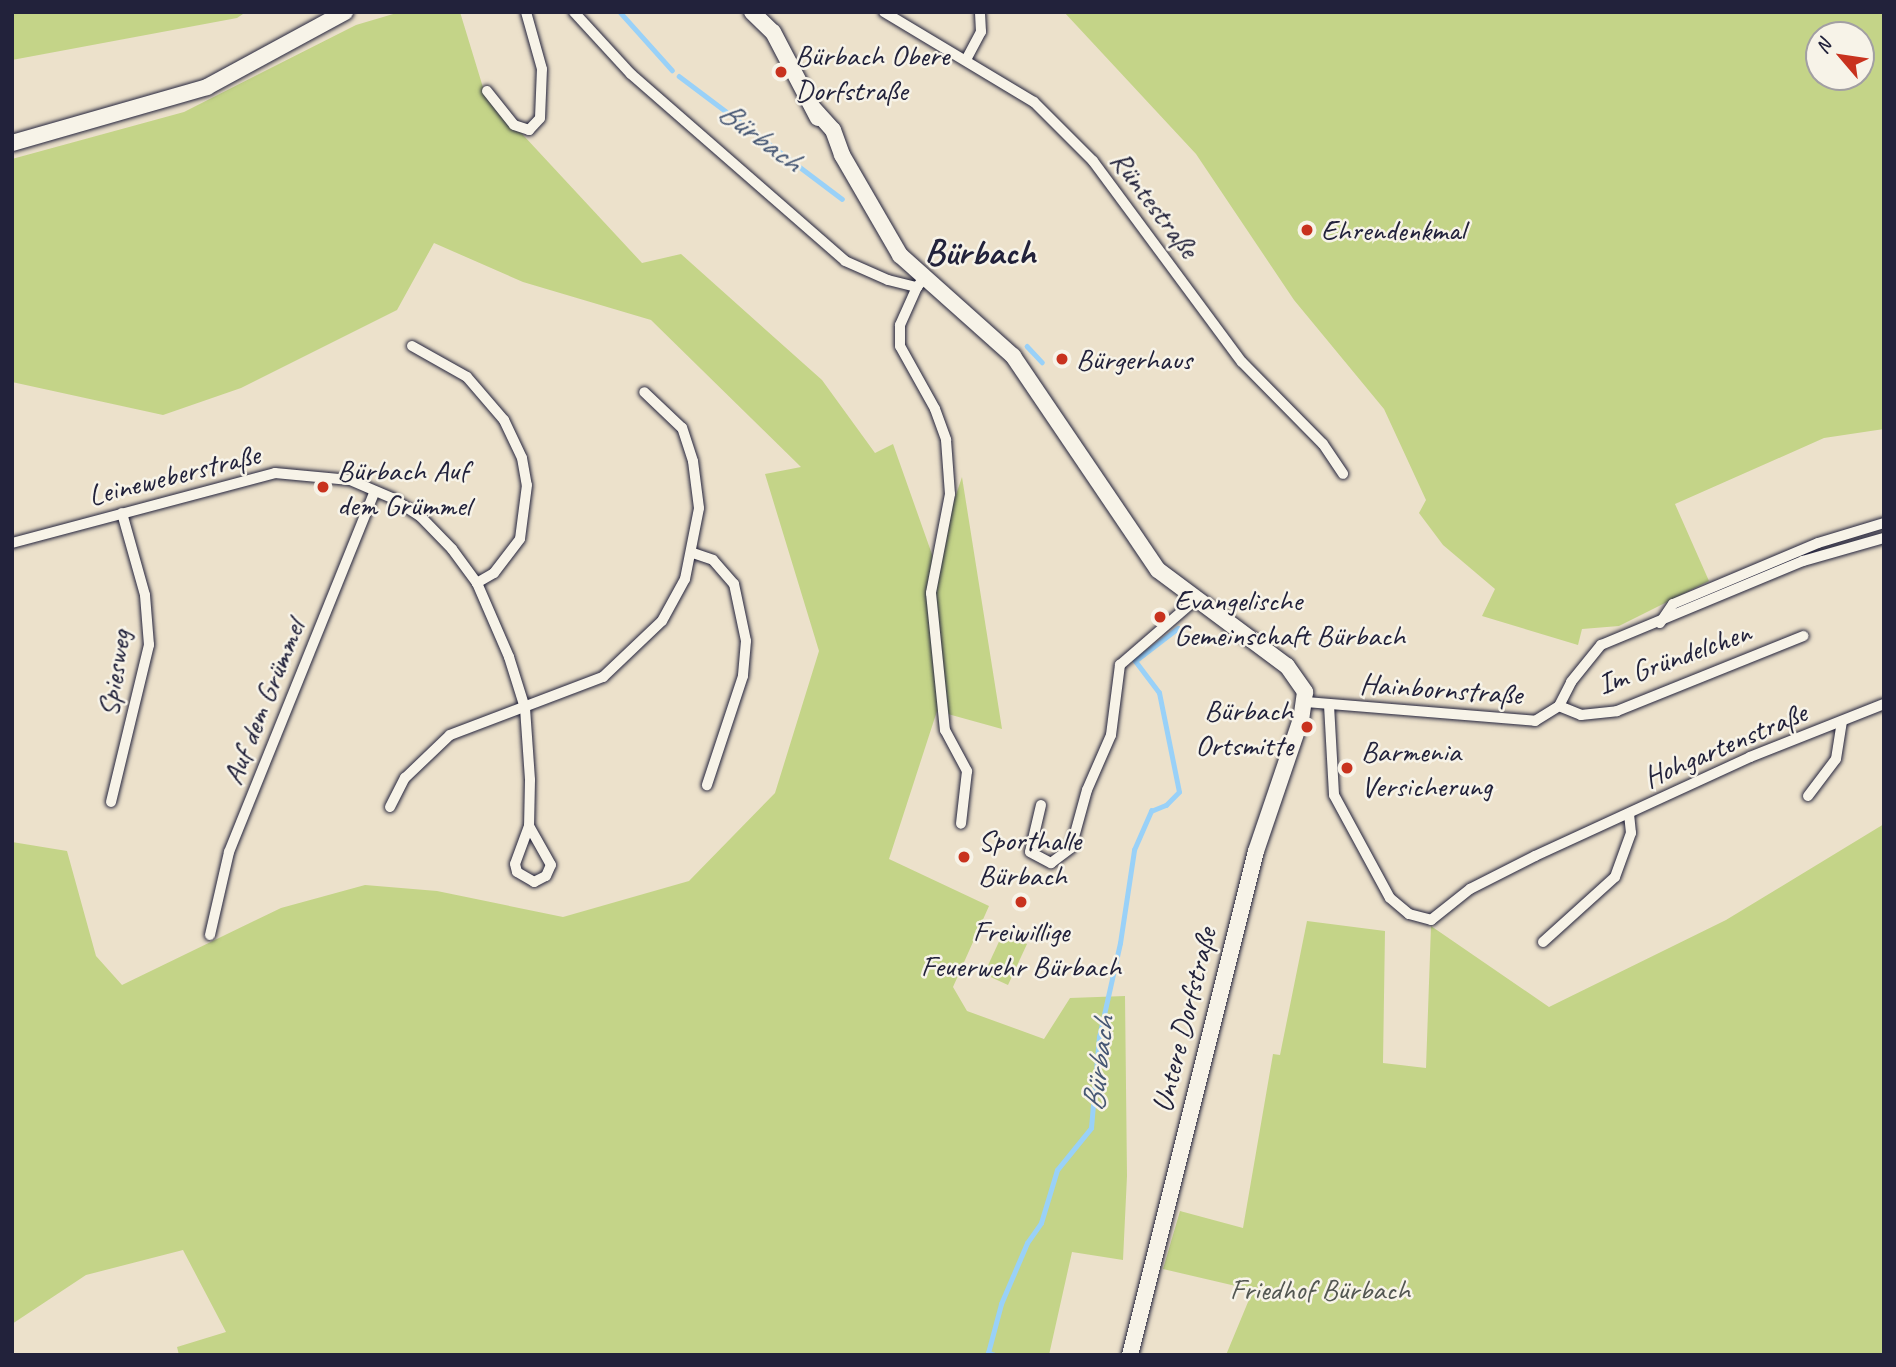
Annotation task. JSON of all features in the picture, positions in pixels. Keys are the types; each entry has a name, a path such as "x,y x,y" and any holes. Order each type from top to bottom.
{"street":[{"path":"12,143 206,87 345,12"},
{"path":"487,91 514,125 529,130 540,118 542,69 526,12"},
{"path":"574,12 631,74 845,261 918,278"},
{"name":"Rüntestraße","path":"884,12 967,58 1034,102 1093,161 1242,362 1323,444 1343,474"},
{"path":"967,58 981,32 981,12"},
{"path":"754,14 773,32 782,54 814,108 833,130 842,155 885,233 918,278 939,292 942,301 1034,381 1158,570 1287,666 1301,682 1306,702"},
{"path":"918,278 900,325 900,346 935,409 946,439 950,494 932,593 945,730 967,771 961,824"},
{"path":"412,346 467,377 504,420 522,458 527,485 520,539 494,573 477,583"},
{"path":"390,807 405,778 450,735 494,715 524,708 582,688 618,666 662,621 693,553 699,508 688,442 682,428 644,392"},
{"name":"Leineweberstraße","path":"13,540 275,473 350,480 375,491 421,517 477,583 509,657 524,708 529,826 514,864 517,872 534,882 545,876 551,865 529,826"},
{"name":"Auf dem Grümmel","path":"210,935 229,852 375,491"},
{"name":"Spiesweg","path":"111,802 149,645 145,595 122,513"},
{"name":"Hainbornstraße","path":"1659,624 1673,604 1818,543 1884,523"},
{"name":"Hainbornstraße","path":"1306,702 1535,720 1559,706 1571,682 1601,645 1659,624 1803,561 1884,538"},
{"path":"693,553 713,560 734,584 746,641 743,676 707,785"},
{"path":"1041,805 1030,852 1051,863 1071,848 1087,790 1111,735 1120,665 1195,600"},
{"name":"Im Gründelchen","path":"1559,706 1581,715 1618,710 1804,636"},
{"name":"Untere Dorfstraße","path":"1130,1355 1256,851 1306,702"},
{"name":"Hohgartenstraße","path":"1329,705 1334,795 1390,898 1409,914 1431,920 1470,889 1749,757 1884,704"},
{"name":"Hohgartenstraße","path":"1808,796 1836,759 1842,722"},
{"name":"Hohgartenstraße","path":"1543,942 1615,877 1631,833 1629,814"}],"green space":[{"path":"12,12 246,12 237,18 12,60"},
{"path":"400,12 460,12 485,94 642,263 681,254 822,380 875,453 893,444 934,560 962,477 1002,729 937,711 889,859 989,906 953,987 967,1011 1044,1039 1070,998 1125,996 1127,1176 1123,1260 1072,1252 1049,1355 179,1355 177,1347 226,1332 183,1250 86,1275 12,1324 12,842 67,851 96,956 122,985 281,908 365,885 437,891 563,917 689,881 775,793 819,651 765,474 801,467 651,320 523,282 434,243 397,310 241,388 163,415 12,382 12,159 184,112 356,25"},
{"path":"1064,12 1884,12 1884,429 1824,438 1675,504 1709,581 1619,626 1582,629 1578,645 1482,616 1495,589 1443,545 1419,513 1426,500 1384,409 1294,300 1196,154"},
{"name":"Friedhof Bürbach","path":"1884,824 1884,1355 1226,1355 1253,1290 1163,1269 1180,1211 1243,1228 1273,1054 1280,1055 1307,921 1385,931 1383,1063 1426,1068 1431,926 1549,1007 1726,920"},
{"path":"1003,933 1027,944 1008,985 984,974"}],"waterway":[{"name":"Bürbach","path":"620,12 672,70"},
{"name":"Bürbach","path":"679,76 842,199"},
{"name":"Bürbach","path":"1027,346 1042,362"},
{"name":"Bürbach","path":"994,1355 988,1353 1001,1304 1027,1243 1041,1223 1057,1170 1091,1128 1099,1037 1120,943 1134,850 1151,811 1166,805 1179,792 1159,693 1135,661 1178,628"}],"place":[{"name":"Bürbach Obere Dorfstraße","path":"781,72"},
{"name":"Ehrendenkmal","path":"1307,230"},
{"name":"Bürgerhaus","path":"1062,359"},
{"name":"Bürbach Auf dem Grümmel","path":"323,487"},
{"name":"Evangelische Gemeinschaft Bürbach","path":"1160,617"},
{"name":"Bürbach Ortsmitte","path":"1307,727"},
{"name":"Barmenia Versicherung","path":"1347,768"},
{"name":"Sporthalle Bürbach","path":"964,857"},
{"name":"Freiwillige Feuerwehr Bürbach","path":"1021,902"}],"district":[{"name":"Bürbach","path":"980,252"}]}
